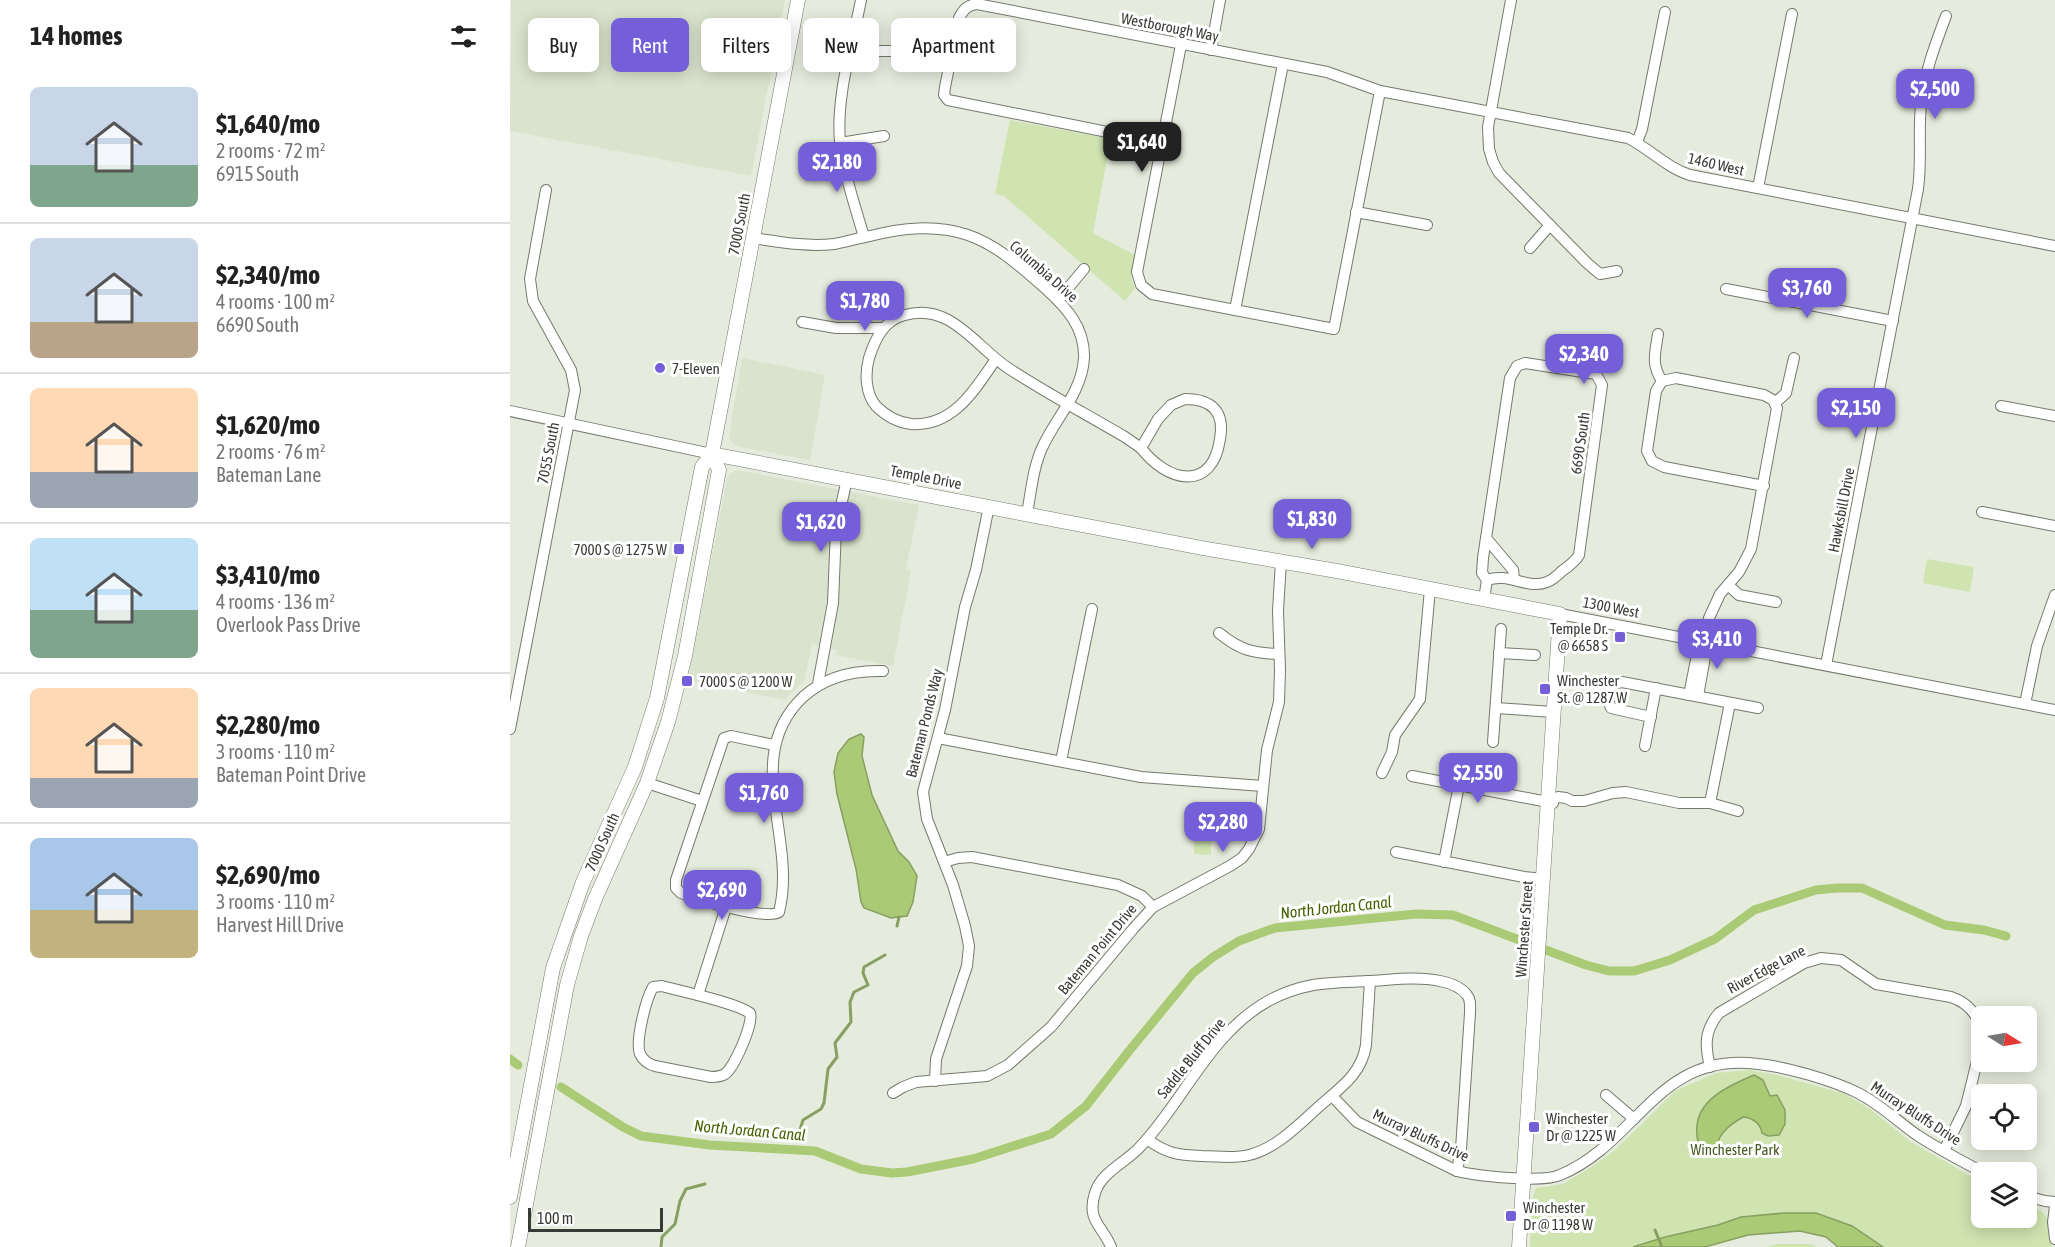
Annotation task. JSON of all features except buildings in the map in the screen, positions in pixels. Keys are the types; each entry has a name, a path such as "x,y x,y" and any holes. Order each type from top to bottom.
{"main road":[{"name":"7000 South","path":"510,1197 553,968 583,882 634,767 657,698 702,467 712,453 798,0"},
{"name":"7000 South","path":"518,1247 567,985 581,936 595,899 647,783 668,722 685,656 719,470 712,453"},
{"name":"Temple Drive","path":"712,453 1202,548 1337,571"},
{"name":"1300 West","path":"1337,571 1560,614"},
{"name":"Winchester Street","path":"1519,1247 1560,614"}],"street":[{"path":"857,18 861,0"},
{"path":"1211,50 1220,0"},
{"path":"1508,1 1490,112 1488,138 1492,162 1499,173 1587,263 1600,274 1617,271"},
{"name":"Westborough Way","path":"959,18 965,9 977,4 1338,75 1380,91"},
{"path":"1637,142 1642,129 1665,12"},
{"path":"1758,188 1792,14"},
{"name":"Hawksbill Drive","path":"1826,665 1921,168 1921,104 1929,63 1946,16"},
{"path":"1181,45 1137,272 1138,279 1145,290 1152,294 1334,329 1380,91"},
{"path":"1235,310 1283,64"},
{"path":"847,72 842,104 840,143 864,237"},
{"name":"Westborough Way","path":"948,72 944,95 948,100 954,102 1162,143"},
{"name":"1460 West","path":"1380,91 1619,136 1637,142 1681,172 2055,246"},
{"path":"840,143 884,136"},
{"name":"7055 South","path":"510,729 575,390 571,370 533,302 530,291 530,279 546,190"},
{"path":"1356,212 1427,225"},
{"path":"1530,248 1550,225"},
{"name":"Columbia Drive","path":"753,238 816,245 912,228 944,230 968,235 1005,254 1058,300 1076,322 1083,345 1084,358 1081,375 1068,404 1038,456 1027,514"},
{"path":"1058,300 1084,269"},
{"path":"1726,289 1893,321"},
{"path":"996,359 972,393 947,417 924,425 903,423 886,416 873,403 867,385 869,358 882,328 895,318 919,312 937,314 950,319 996,359 1125,437 1141,448 1150,460 1163,470 1188,477 1203,472 1213,463 1219,452 1222,428 1219,413 1210,404 1197,399 1185,399 1171,405 1158,418 1141,448"},
{"path":"802,322 836,328 882,328"},
{"path":"1658,334 1654,364 1655,371 1662,381"},
{"path":"1775,403 1786,393 1794,358"},
{"name":"6690 South","path":"1484,599 1487,580 1482,573 1486,538 1510,378 1517,366 1525,363 1596,374 1602,386 1579,555 1573,563 1547,582 1539,584 1496,577 1487,580"},
{"path":"1694,695 1705,657 1704,642 1709,618 1715,604 1746,560 1751,549 1764,486 1777,408 1773,399 1764,396 1676,378 1662,381 1656,391 1648,441 1647,451 1652,461 1664,467 1764,486"},
{"path":"2001,406 2055,416"},
{"name":"Temple Drive","path":"510,411 712,453"},
{"path":"818,684 833,603 837,528 847,479"},
{"name":"Bateman Ponds Way","path":"935,1081 936,1059 964,977 969,946 966,926 927,819 923,799 926,776 938,738 964,607 989,506"},
{"path":"1982,512 2055,526"},
{"path":"1486,538 1507,560 1513,570 1514,579"},
{"name":"Bateman Point Drive","path":"893,1093 916,1082 987,1076 1001,1070 1017,1059 1051,1027 1154,907 1242,858 1259,829 1267,750 1279,702 1278,611 1281,561"},
{"path":"1728,585 1739,595 1776,602"},
{"path":"1382,773 1392,752 1395,735 1420,699 1430,589"},
{"path":"2025,704 2037,646 2055,595"},
{"path":"1061,761 1092,609"},
{"name":"1300 West","path":"1560,614 2055,710"},
{"path":"1493,742 1501,629"},
{"path":"1220,633 1241,649 1261,654 1278,654"},
{"path":"1499,653 1535,655"},
{"path":"774,745 725,736 722,740 676,880 676,888 684,894 726,907 772,915 779,912 784,885 779,830 773,797 774,745 783,723 789,712 818,684 853,673 883,671"},
{"path":"1651,717 1611,708 1608,704 1611,687 1615,683 1622,682 1758,708"},
{"path":"1645,746 1656,688"},
{"path":"1710,803 1730,703"},
{"path":"1496,708 1554,712"},
{"path":"938,738 1141,777 1263,786"},
{"path":"1412,776 1527,799 1549,801 1558,797 1572,801 1584,801 1626,792 1679,803 1710,803 1738,811"},
{"path":"647,783 702,801"},
{"path":"1444,862 1459,785"},
{"path":"1396,852 1544,879"},
{"path":"944,862 958,858 972,858 1118,885 1142,896 1154,907"},
{"path":"698,995 726,907"},
{"name":"River Edge Lane","path":"1710,1067 1706,1052 1706,1038 1710,1026 1719,1013 1804,963 1815,959 1841,960 1876,984 1956,999 1971,1009"},
{"name":"Saddle Bluff Drive","path":"1112,1247 1096,1224 1092,1207 1096,1188 1102,1180 1147,1139 1222,1040 1254,1009 1281,995 1312,985 1417,979 1439,981 1458,988 1470,999 1461,1149 1457,1171"},
{"path":"1147,1139 1173,1154 1233,1157 1249,1155 1274,1145 1332,1096 1353,1076 1362,1063 1366,1045 1370,981"},
{"path":"662,986 698,995 747,1011 751,1016 748,1032 730,1068 722,1075 711,1077 655,1066 642,1058 639,1043 647,1001 653,987 662,986"},
{"name":"Murray Bluffs Drive","path":"1332,1096 1357,1122 1457,1171 1524,1178 1551,1178 1571,1170 1603,1148 1654,1098 1674,1082 1710,1067 1734,1063 1758,1064 1844,1086 1875,1103 1918,1136 1971,1166"},
{"path":"1944,1150 1966,1106 1974,1072"},
{"path":"1606,1095 1634,1119"},
{"path":"2037,1199 2055,1204 2053,1222 2055,1239"}],"shaded area":[{"path":"511,0 785,0 782,18 701,18 701,72 771,72 751,176 510,131"},
{"path":"742,358 825,375 810,460 737,446 729,440"},
{"path":"736,470 919,505 906,569 911,571 893,666 836,655 837,650 812,644 805,680 784,700 688,680 727,479"},
{"path":"861,734 864,737 862,756 872,795 898,851 909,862 917,876 913,902 907,916 891,918 864,908 861,902 856,869 837,794 834,772 838,753 849,739"},
{"path":"1754,1075 1763,1080 1770,1096 1777,1095 1785,1110 1785,1124 1779,1135 1768,1136 1762,1133 1756,1122 1743,1117 1725,1130 1711,1154 1702,1153 1697,1137 1697,1123 1706,1104 1723,1090"},
{"path":"1816,1213 1852,1226 1883,1247 1838,1247 1826,1237 1800,1231 1748,1235 1705,1247 1633,1247 1741,1217"}],"green space":[{"path":"1010,120 1111,139 1093,233 1135,255 1131,279 1135,288 1125,301 1004,196 995,194"},
{"path":"1927,559 1974,567 1970,592 1923,583"},
{"path":"1194,839 1211,840 1211,855 1194,854"},
{"name":"Winchester Park","path":"1748,1070 1778,1075 1845,1094 1870,1109 1911,1142 1971,1176 1971,1228 2037,1228 2037,1209 2047,1220 2052,1247 1860,1247 1807,1221 1664,1247 1530,1247 1532,1199 1536,1188 1563,1184 1591,1167 1615,1150 1675,1091 1716,1073"},
{"path":"1778,1244 1811,1244 1817,1247 1766,1247"}],"waterway":[{"name":"North Jordan Canal","path":"561,1087 641,1136 710,1145 815,1151 861,1169 892,1173 907,1172 973,1159 1051,1134 1086,1106 1193,973 1239,941 1275,928 1416,914 1453,915 1586,965 1609,971 1634,971 1670,960 1715,939 1754,910 1816,890 1862,888 1945,925 1984,930 2006,936"},
{"path":"897,926 899,917"},
{"path":"799,1133 803,1120 821,1109 824,1103 828,1069 837,1057 835,1043 851,1022 850,1002 854,992 868,985 863,973 864,967 885,955"},
{"name":"North Jordan Canal","path":"510,1059 518,1065"},
{"path":"661,1247 662,1237 675,1224 680,1201 686,1189 705,1184"},
{"path":"1655,1230 1662,1247"}],"place":[{"name":"7-Eleven","path":"660,368"},
{"name":"7000 S @ 1275 W","path":"679,549"},
{"name":"Temple Dr. @ 6658 S","path":"1620,637"},
{"name":"7000 S @ 1200 W","path":"687,681"},
{"name":"Winchester St. @ 1287 W","path":"1545,689"},
{"name":"Winchester Dr @ 1225 W","path":"1534,1127"},
{"name":"Winchester Dr @ 1198 W","path":"1511,1216"}]}
